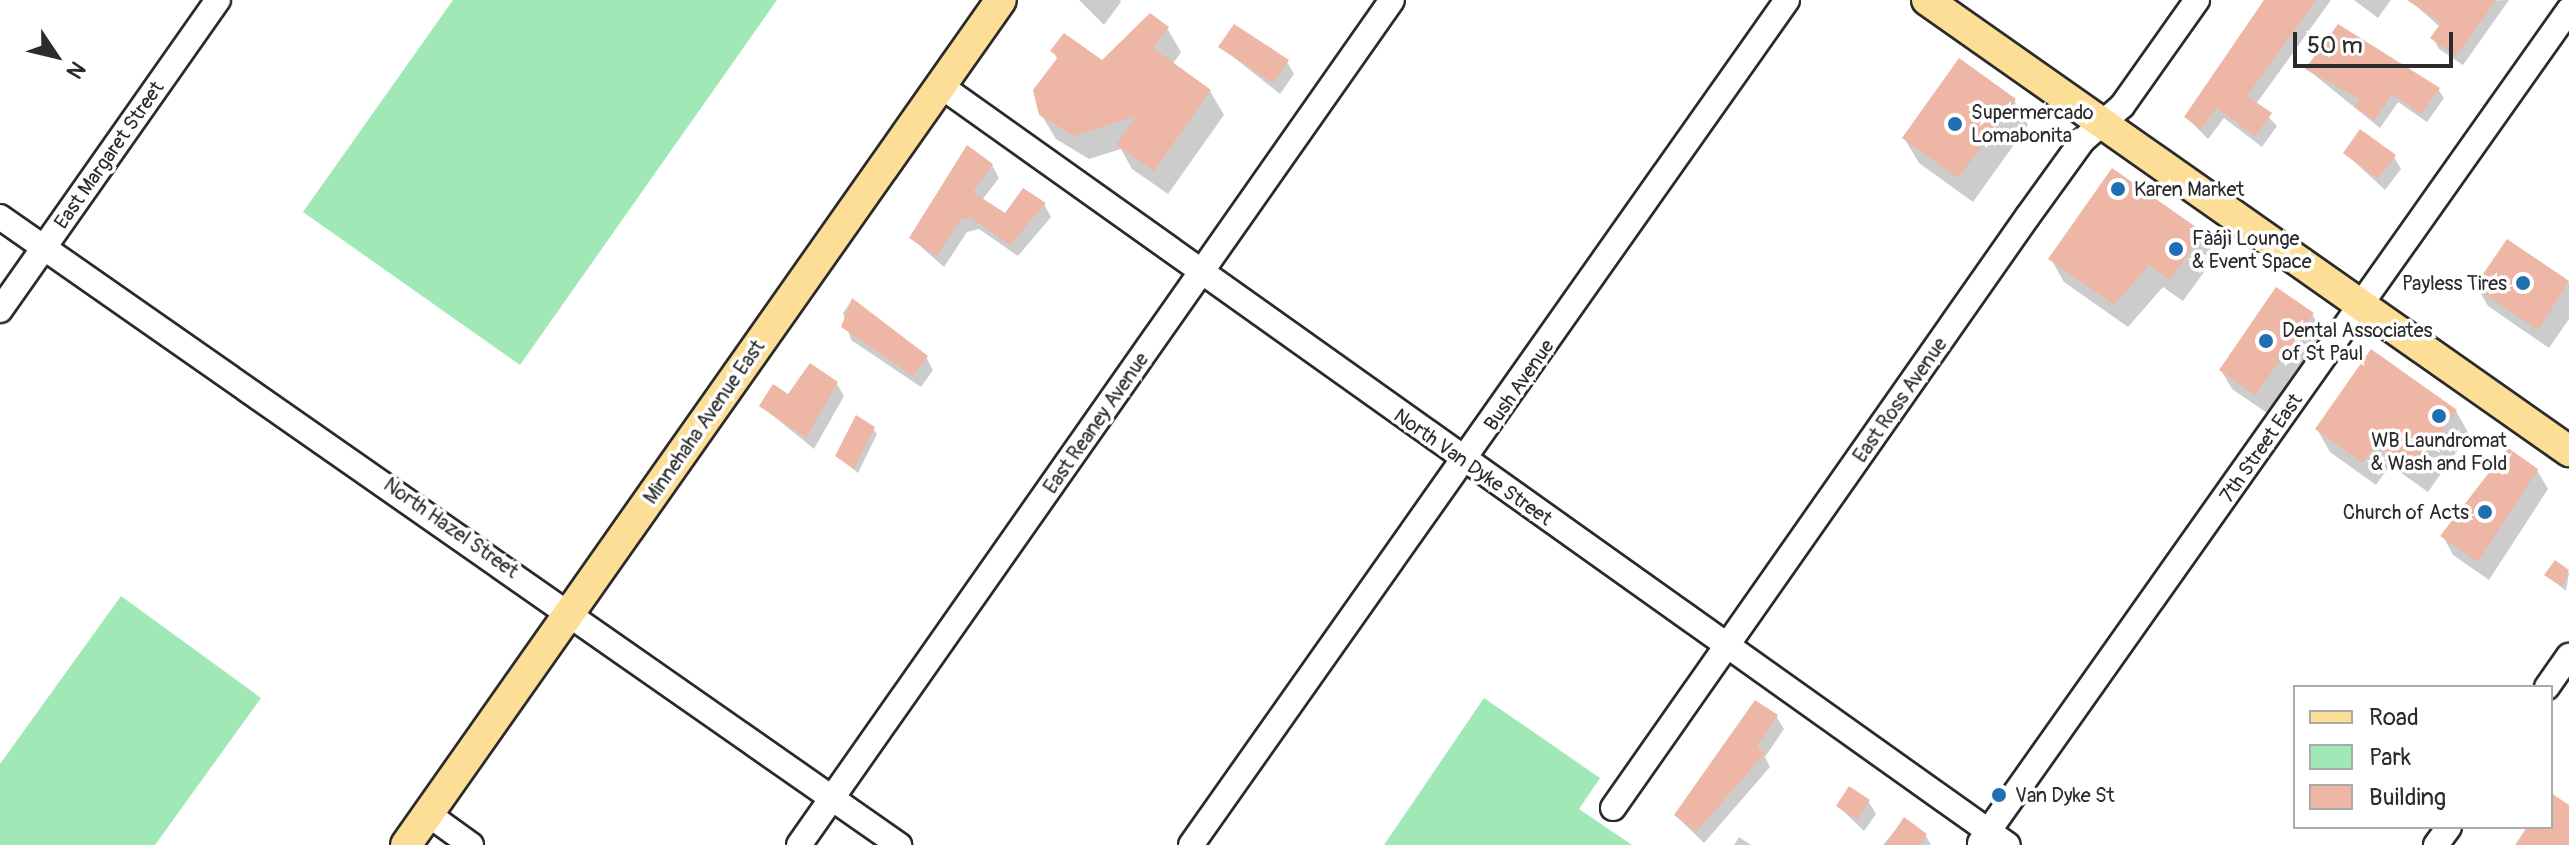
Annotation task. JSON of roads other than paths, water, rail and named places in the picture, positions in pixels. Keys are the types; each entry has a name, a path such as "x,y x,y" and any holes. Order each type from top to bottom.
{"main road":[{"name":"Minnehaha Avenue East","path":"406,845 1001,0"},
{"path":"1927,0 2569,451"}],"street":[{"name":"East Margaret Street","path":"0,310 218,0"},
{"name":"East Reaney Avenue","path":"799,845 1392,0"},
{"name":"Bush Avenue","path":"1191,845 1466,461 1787,0"},
{"name":"East Ross Avenue","path":"1613,808 2028,216 2197,0"},
{"name":"7th Street East","path":"1992,840 2569,10"},
{"name":"North Van Dyke Street","path":"941,86 1992,840"},
{"name":"North Hazel Street","path":"0,217 571,611 899,845"},
{"path":"2548,685 2569,656"},
{"path":"832,798 866,845"},
{"path":"428,814 471,845"}],"place":[{"name":"Supermercado Lomabonita","path":"1955,124"},
{"name":"Karen Market","path":"2118,189"},
{"name":"Fàájì Lounge & Event Space","path":"2176,249"},
{"name":"Payless Tires","path":"2523,283"},
{"name":"Dental Associates of St Paul","path":"2266,341"},
{"name":"WB Laundromat & Wash and Fold","path":"2439,416"},
{"name":"Church of Acts","path":"2485,512"},
{"name":"Van Dyke St","path":"1999,795"}]}
